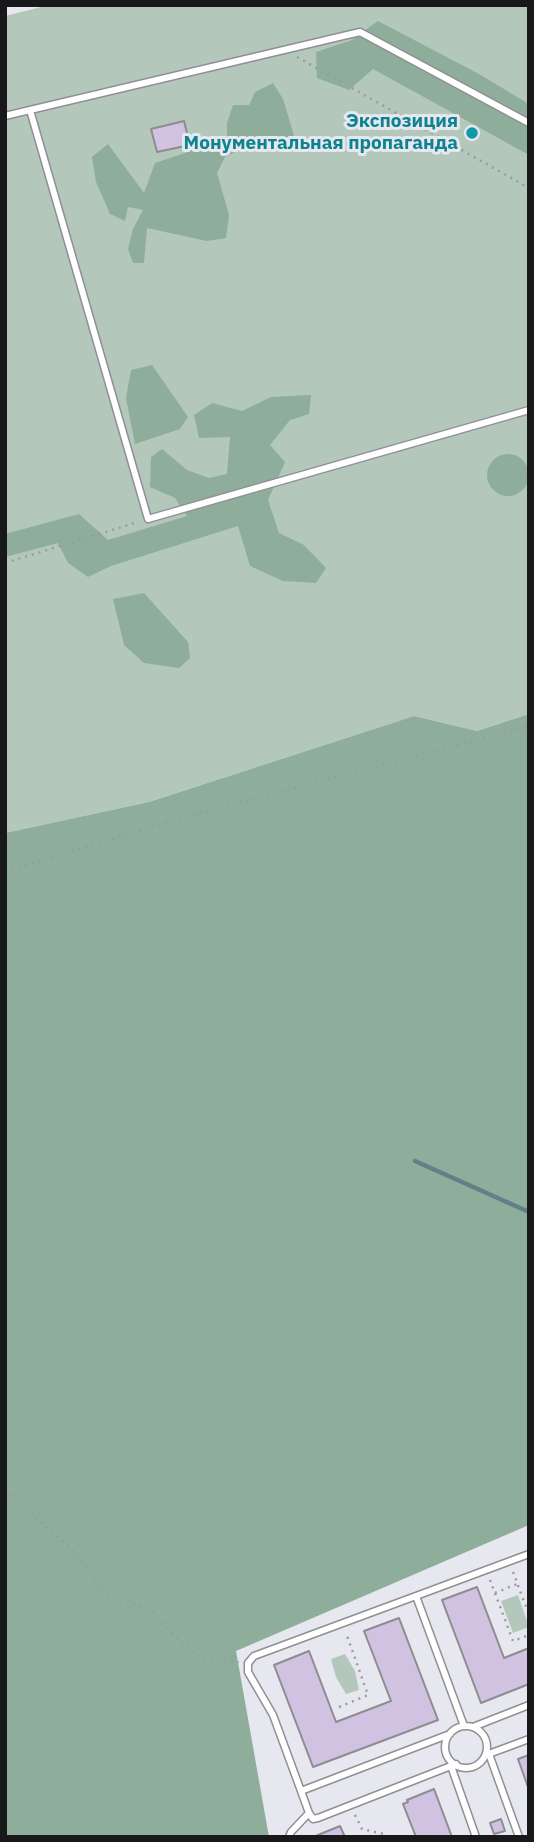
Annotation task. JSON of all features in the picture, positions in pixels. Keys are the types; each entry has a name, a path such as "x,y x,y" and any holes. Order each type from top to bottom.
{"lane":[{"path":"5,116 360,32 529,123"},
{"path":"30,110 148,519 529,410"},
{"path":"529,1554 254,1656 248,1663 248,1672 273,1715 313,1819 453,1765 473,1766 487,1755 529,1739"},
{"path":"416,1596 464,1726"},
{"path":"301,1791 450,1734 464,1726 473,1727 529,1706"},
{"path":"473,1727 487,1743 487,1755 519,1837"},
{"path":"450,1734 446,1750 476,1837"},
{"path":"289,1837 309,1813"}],"path":[{"path":"284,50 529,188"},
{"path":"5,563 148,519"},
{"path":"5,872 163,823 529,726"},
{"path":"5,1489 71,1549 108,1595 151,1610 200,1658 248,1663"},
{"path":"509,1562 529,1615"},
{"path":"486,1570 513,1641 529,1635"},
{"path":"495,1593 517,1584"},
{"path":"339,1707 368,1695 343,1623"},
{"path":"354,1811 362,1829 387,1837"}],"green space":[{"path":"49,5 529,5 529,714 477,731 414,716 149,802 5,833 5,16"},
{"path":"378,21 479,74 529,104 529,155 373,69 349,90 317,78 316,52 352,40"},
{"path":"273,83 283,99 295,139 285,144 255,142 225,157 217,173 229,215 226,238 207,241 147,228 144,263 133,263 128,249 133,229 143,210 128,207 125,221 110,214 96,182 92,157 108,144 144,193 155,163 227,139 227,123 233,105 249,105 255,92"},
{"path":"152,365 188,417 180,429 135,444 126,398 131,370"},
{"path":"311,395 309,414 290,420 270,445 285,462 268,500 279,533 304,545 326,568 316,583 283,581 250,566 238,526 111,566 88,577 68,563 58,543 5,557 5,534 79,514 108,540 187,516 175,498 150,487 151,457 162,449 187,470 209,478 227,474 230,437 199,438 194,415 212,403 242,411 271,397"},
{"path":"508,454 523,460 529,475 523,490 508,496 493,490 487,475 493,460"},
{"path":"144,593 188,642 190,658 179,668 144,663 124,645 113,599"},
{"path":"529,714 529,1525 236,1651 269,1837 5,1837 5,833 149,802 414,716 477,731"},
{"path":"518,1595 529,1627 513,1633 501,1601"},
{"path":"345,1654 355,1671 359,1690 346,1694 336,1677 331,1659"}],"building":[{"path":"184,121 190,145 157,152 151,129"},
{"path":"477,1587 504,1658 529,1648 529,1684 481,1703 442,1600"},
{"path":"399,1618 438,1720 313,1767 274,1665 309,1651 336,1722 391,1701 364,1631"},
{"path":"529,1755 529,1790 518,1759"},
{"path":"434,1789 452,1837 416,1837 403,1804"},
{"path":"501,1819 505,1831 494,1834 490,1823"},
{"path":"340,1826 345,1837 313,1837"}],"waterway":[{"path":"415,1161 529,1212"}],"place":[{"name":"Экспозиция Монументальная пропаганда","path":"472,133"}]}
